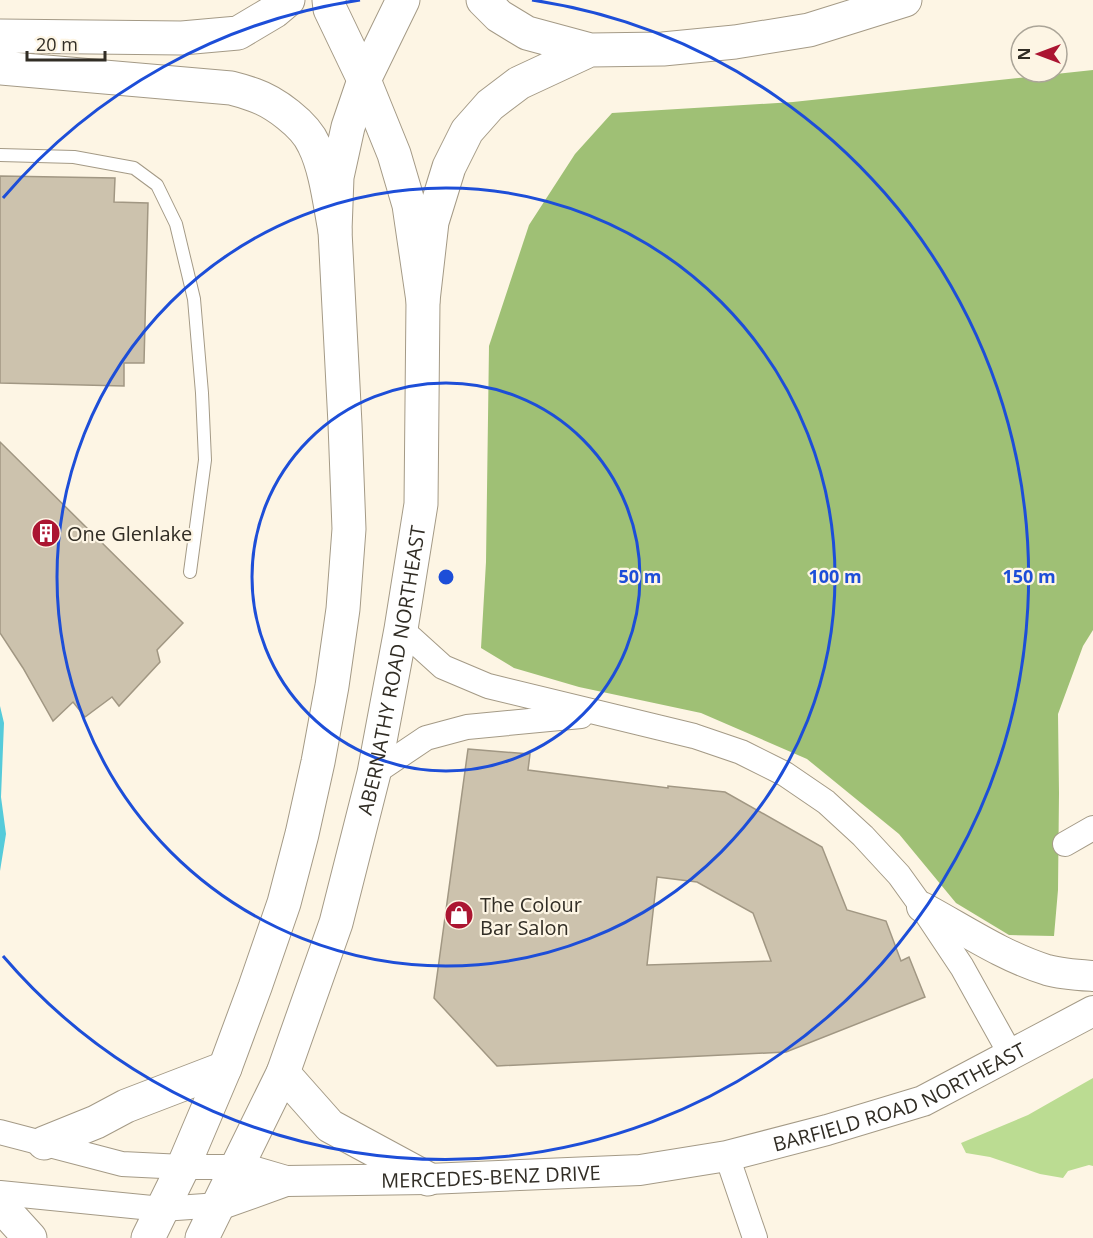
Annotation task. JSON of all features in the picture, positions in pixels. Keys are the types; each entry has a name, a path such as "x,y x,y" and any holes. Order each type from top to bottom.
{"main road":[{"path":"0,36 182,38 238,33 275,11 288,0"},
{"name":"ABERNATHY ROAD NORTHEAST","path":"202,1238 283,1073 336,923 374,773 421,504 423,301 409,205 394,154 364,80 330,9 329,0"},
{"path":"155,1224 183,1167 225,1068 284,903 302,834 324,730 343,609 349,529 335,231 337,177 348,127 364,80 403,0"},
{"path":"483,0 499,16 527,33 590,50 663,49 735,42 809,30 905,0"},
{"path":"423,301 432,222 449,167 467,131 490,105 519,83 590,50"},
{"path":"0,68 231,88 254,95 278,107 314,142 320,159 335,231"},
{"path":"44,1143 96,1122 126,1106 225,1068"},
{"path":"283,1073 330,1126 428,1179"},
{"path":"0,1205 30,1238"}],"street":[{"path":"401,628 443,667 488,686 694,736 741,752 785,774 826,802 863,836 899,875 962,967 1011,1055"},
{"path":"374,773 426,738 467,727 599,714"},
{"path":"1065,844 1093,828"},
{"path":"922,907 1017,959 1049,970 1093,976"},
{"name":"BARFIELD ROAD NORTHEAST","path":"696,1162 827,1130 923,1101 1093,1011"},
{"path":"0,1132 122,1164 238,1167"},
{"path":"727,1156 755,1238"},
{"name":"MERCEDES-BENZ DRIVE","path":"238,1167 286,1181 428,1179 640,1170 696,1162"},
{"name":"MERCEDES-BENZ DRIVE","path":"219,1205 286,1181"},
{"path":"0,1193 155,1224 219,1205"}],"lane":[{"path":"0,155 74,156 134,168 157,185 176,224 195,299 205,460 190,572"}],"green space":[{"path":"1093,70 1093,630 1083,646 1058,714 1058,890 1054,936 1009,935 956,903 899,834 807,759 701,713 579,687 514,668 481,648 486,562 489,346 529,225 575,154 612,113 793,102 1009,79 1009,84 1069,84 1069,73"},
{"path":"1093,1078 1093,1166 1068,1171 1063,1178 1040,1174 990,1157 966,1153 961,1143 1028,1115"}],"water":[{"path":"0,706 4,723 1,797 6,834 0,871"}],"building":[{"path":"0,176 115,178 114,202 148,203 144,363 124,363 124,386 0,383"},
{"name":"One Glenlake","path":"0,442 183,623 157,650 160,662 119,706 112,697 85,717 73,702 53,721 0,633"},
{"path":"468,749 530,754 528,770 668,788 668,786 725,792 822,847 847,910 886,921 901,961 909,957 925,997 786,1052 497,1066 434,998","holes":["657,877 697,882 753,913 771,961 647,965"]}],"place":[{"name":"One Glenlake","path":"46,533"},
{"name":"The Colour Bar Salon","path":"459,915"}]}
